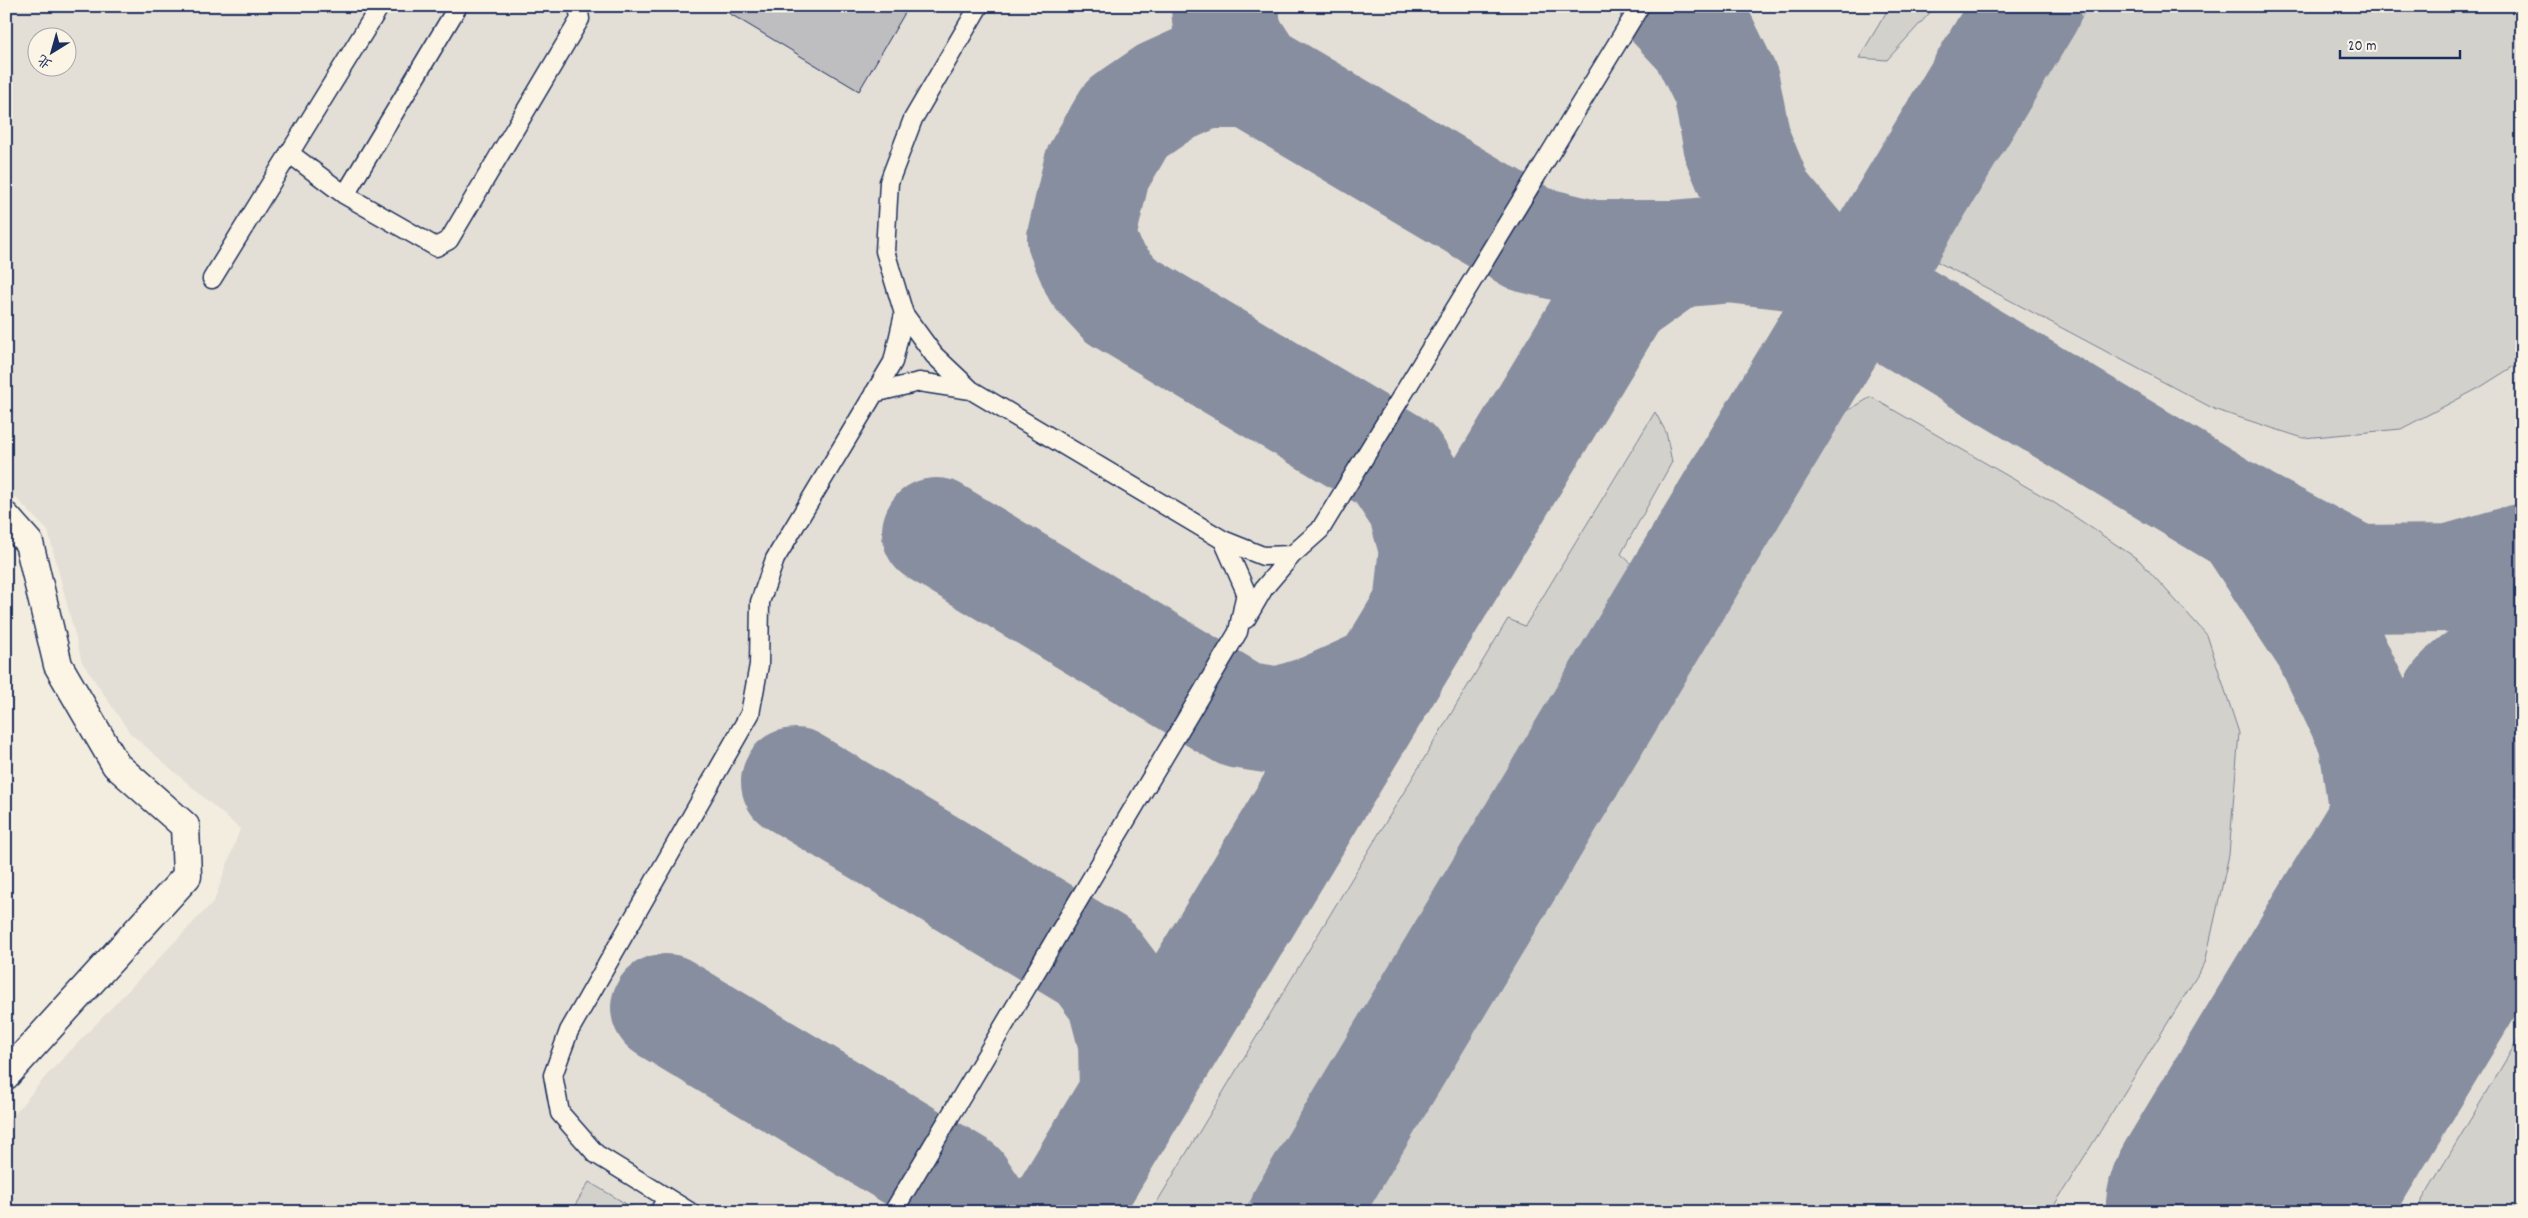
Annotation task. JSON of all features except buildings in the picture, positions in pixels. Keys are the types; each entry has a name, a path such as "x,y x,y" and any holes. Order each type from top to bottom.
{"street":[{"path":"6,517 29,543 58,665 116,765 185,826 187,876 6,1075"}],"lane":[{"path":"212,279 380,6"},
{"path":"345,195 458,6"},
{"path":"289,153 345,195 436,247 449,240 580,19 578,6"},
{"path":"979,6 913,119 889,182 885,251 904,314 934,355 971,390 1224,540 1263,556 1292,555"},
{"path":"893,1212 1264,588 1292,555 1320,530 1640,6"},
{"path":"690,1212 663,1205 596,1154 560,1113 553,1075 569,1031 750,714 759,664 760,602 775,559 893,362 904,314"},
{"path":"874,393 919,382 971,390"},
{"path":"1224,540 1246,592 1238,632"}],"shaded area":[{"path":"6,6 2522,6 2522,1212 6,1212 6,1124 46,1076 214,901 240,829 130,733 82,662 48,531 6,488"},
{"path":"1890,6 1936,6 1887,60 1859,58"},
{"path":"2088,6 2522,6 2522,361 2479,388 2401,429 2303,438 2216,410 1936,261"},
{"path":"1871,397 2053,502 2139,560 2207,635 2239,733 2229,855 2205,963 2050,1212 1360,1212 1842,414"},
{"path":"1655,412 1666,432 1672,462 1621,554 1634,566 1244,1212 1151,1212 1508,619 1525,626"},
{"path":"2522,1033 2522,1212 2415,1212"},
{"path":"589,1182 640,1212 571,1212"}],"taxiway":[{"path":"1673,6 1702,37 1726,86 1738,147 1761,202 1808,258 2248,522"},
{"path":"1304,1212 2028,6"},
{"path":"1225,8 1228,38 1252,75 1530,239 1591,254 1675,254"},
{"path":"1252,75 1204,75 1164,93 1126,119 1097,169 1081,238 1096,273 1121,300 1394,463 1421,504 1433,548 1427,608"},
{"path":"1063,1212 1617,295 1675,254 1731,249 1808,258"},
{"path":"2344,1041 2386,917 2387,841 2372,736 2327,642 2248,522 2356,579 2452,578 2522,558"},
{"path":"936,532 1241,715 1280,721 1321,708 1385,679"},
{"path":"795,782 1095,962 1120,995 1132,1041 1133,1096"},
{"path":"665,1008 960,1186 978,1212"}],"runway":[{"path":"2240,1212 2522,744"}]}
